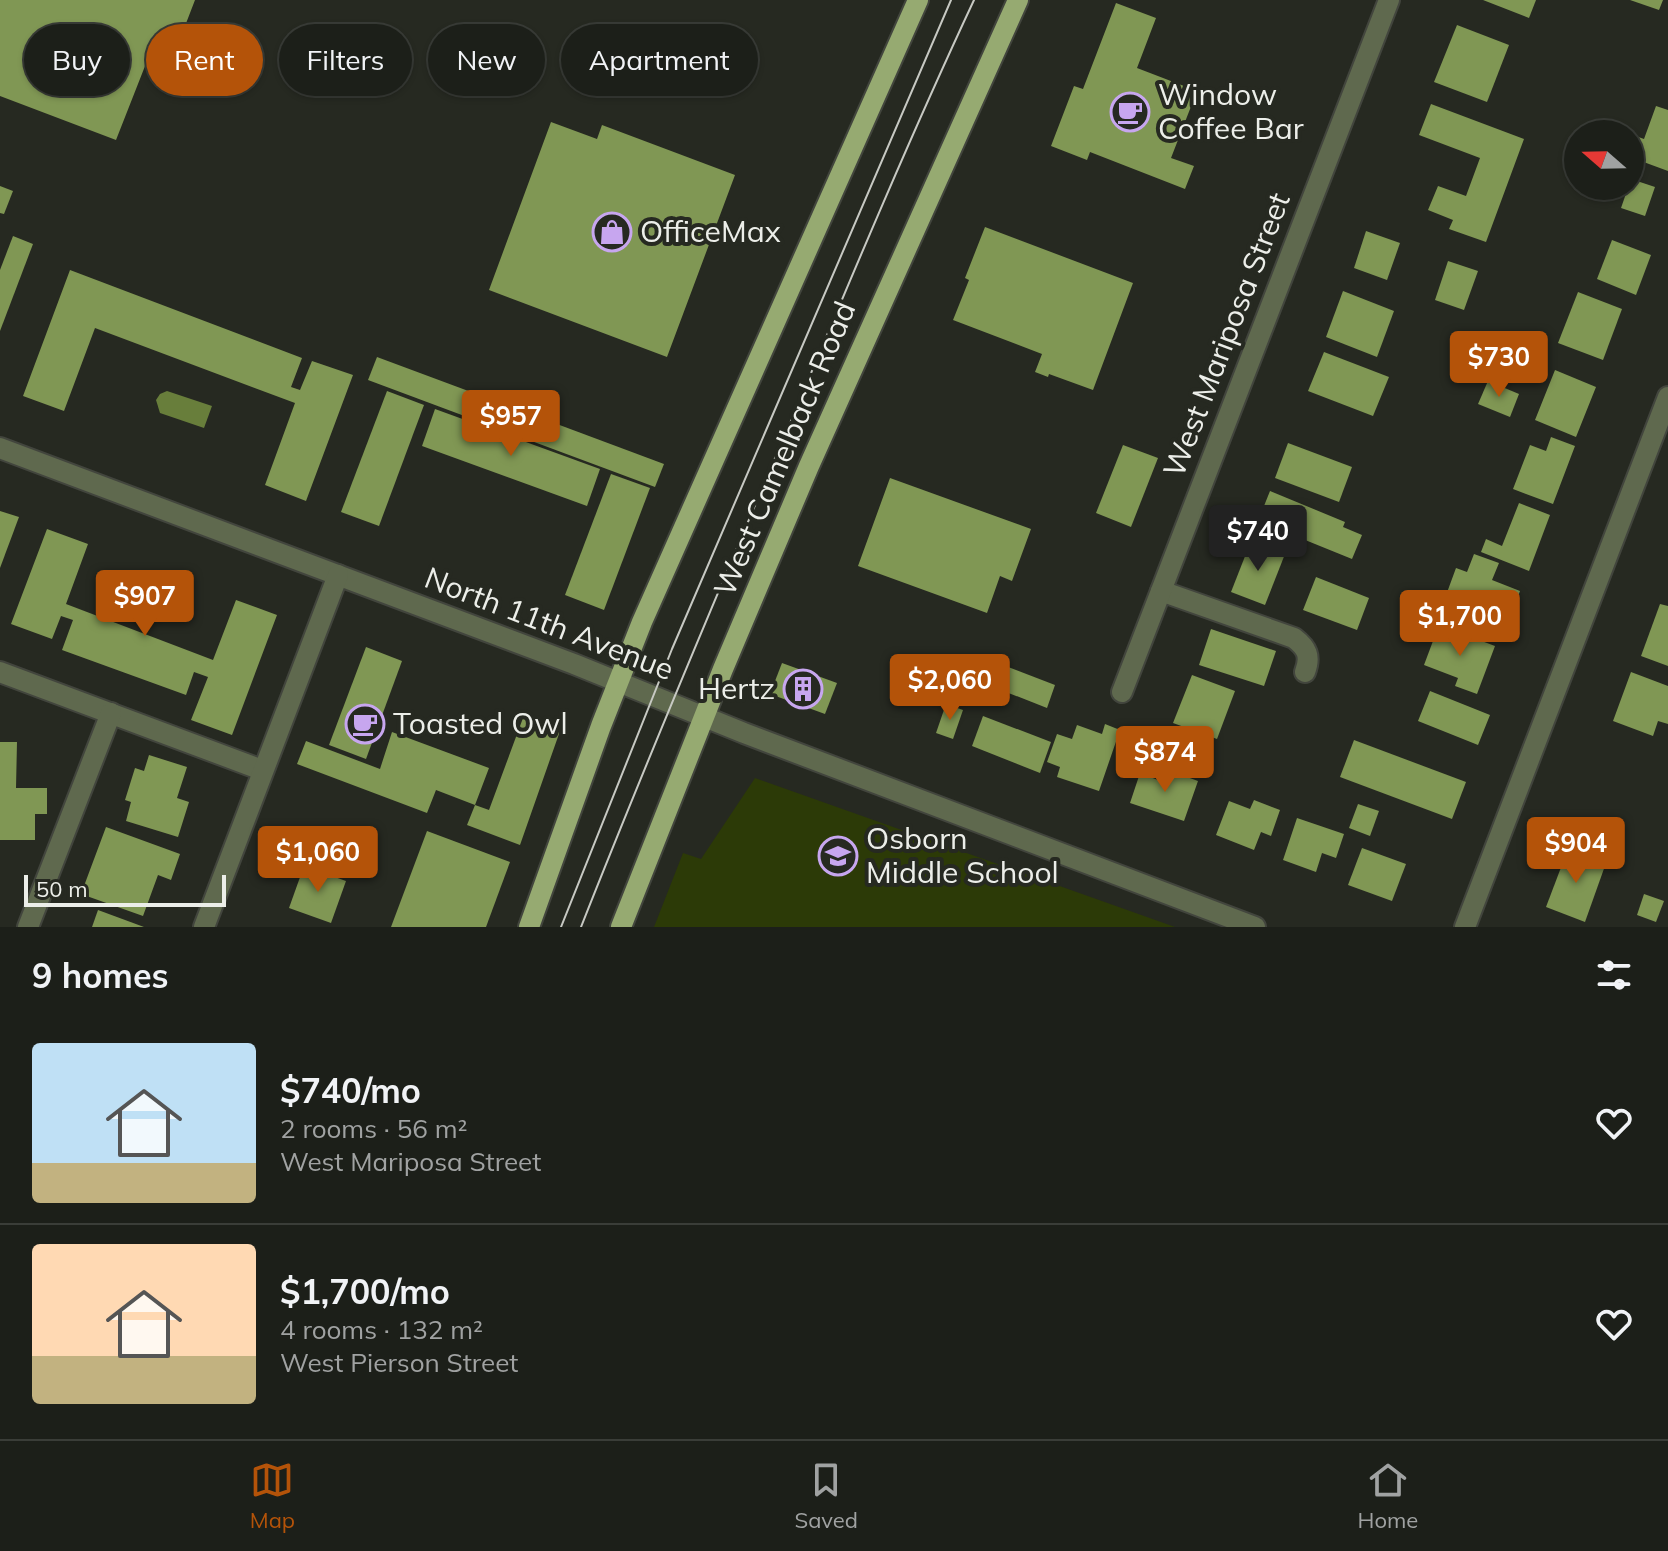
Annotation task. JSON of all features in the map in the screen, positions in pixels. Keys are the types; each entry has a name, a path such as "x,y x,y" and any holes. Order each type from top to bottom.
{"main road":[{"name":"West Camelback Road","path":"529,927 618,682 720,441 918,0"},
{"name":"West Camelback Road","path":"621,927 704,717 820,440 1018,0"}],"street":[{"name":"West Mariposa Street","path":"1122,692 1389,0"},
{"path":"1465,927 1668,397"},
{"name":"North 11th Avenue","path":"0,448 1255,927"},
{"path":"204,927 338,575"},
{"path":"1161,591 1294,638 1306,647 1309,661 1305,672"},
{"path":"0,672 262,770"},
{"path":"28,927 111,713"}],"shaded area":[{"path":"167,391 212,406 204,428 160,413 156,400"},
{"name":"Osborn Middle School","path":"755,778 1175,927 654,927 683,853 701,859"}],"building":[{"path":"0,0 195,0 186,24 146,24 146,64 116,140 0,96"},
{"path":"1483,0 1536,0 1529,18"},
{"path":"1630,0 1663,0 1659,10"},
{"path":"1116,3 1156,18 1137,68 1197,91 1171,158 1194,166 1185,189 1090,152 1087,160 1051,146 1074,86 1083,89"},
{"path":"1457,25 1509,45 1487,102 1434,82"},
{"path":"1431,104 1524,139 1486,242 1449,229 1453,220 1428,210 1438,186 1466,196 1480,158 1419,135"},
{"path":"1656,106 1668,110 1668,171 1644,162 1644,139"},
{"name":"OfficeMax","path":"551,122 597,139 602,125 735,175 667,357 489,290"},
{"path":"1644,183 1655,187 1645,216 1621,208 1624,200 1644,200"},
{"path":"0,186 13,191 4,214 0,213"},
{"path":"985,227 1133,283 1093,390 1035,372 1042,354 953,320"},
{"path":"1366,231 1400,243 1387,280 1354,268"},
{"path":"13,236 33,244 0,331 0,270"},
{"path":"1612,240 1651,255 1636,295 1597,279"},
{"path":"1448,261 1478,271 1464,310 1435,300"},
{"path":"70,270 302,358 291,387 300,390 312,361 353,375 306,501 265,485 295,403 95,328 64,411 23,396"},
{"path":"1343,291 1394,311 1377,357 1326,337"},
{"path":"1578,292 1622,309 1603,360 1558,343"},
{"path":"1324,352 1389,377 1373,416 1308,391"},
{"path":"377,357 664,464 655,487 368,380"},
{"path":"1555,370 1596,387 1576,437 1535,420"},
{"path":"1488,381 1519,394 1510,417 1478,404"},
{"path":"387,391 424,405 379,526 341,512"},
{"path":"435,409 600,469 587,506 422,446"},
{"path":"1551,437 1575,446 1553,504 1513,489 1530,445 1546,451"},
{"path":"1288,443 1352,467 1339,502 1275,478"},
{"path":"1123,445 1158,458 1131,527 1096,513"},
{"path":"611,474 650,488 604,610 565,595"},
{"path":"890,478 1031,529 1012,581 1000,576 987,613 858,566"},
{"path":"1270,491 1345,522 1343,527 1362,535 1352,559 1258,521"},
{"path":"1519,503 1550,515 1529,571 1481,552 1486,539 1502,546"},
{"path":"0,511 19,517 0,568"},
{"path":"47,529 88,544 66,604 213,660 236,600 277,615 232,735 191,720 208,677 194,672 186,695 62,650 73,620 61,616 52,639 11,624"},
{"path":"1251,541 1285,554 1265,605 1231,592"},
{"path":"1474,554 1499,563 1492,580 1520,591 1508,623 1445,598 1456,568 1467,572"},
{"path":"1316,577 1369,598 1357,630 1303,610"},
{"path":"1660,604 1668,606 1668,666 1641,656"},
{"path":"1439,625 1495,646 1477,694 1455,686 1458,678 1424,665"},
{"path":"1211,629 1276,651 1264,686 1199,665"},
{"path":"366,647 402,661 366,759 329,745"},
{"path":"987,659 1055,685 1047,708 978,681"},
{"name":"Hertz","path":"782,663 837,683 825,714 770,694"},
{"path":"1631,672 1668,686 1668,724 1658,721 1653,736 1613,721"},
{"path":"1192,675 1235,691 1217,739 1173,723"},
{"path":"1430,691 1490,715 1478,745 1418,721"},
{"path":"946,704 963,710 953,739 936,733"},
{"path":"983,716 1051,742 1040,773 972,746"},
{"path":"523,718 560,731 520,845 467,825 475,805 489,810"},
{"path":"1105,724 1120,730 1099,791 1057,777 1060,767 1047,762 1057,734 1072,739 1077,725 1102,734"},
{"path":"392,732 489,768 475,805 436,790 427,813 297,764 306,741 380,769"},
{"path":"1354,740 1466,782 1452,819 1340,777"},
{"path":"0,742 17,742 16,788 47,788 47,814 35,814 35,840 0,840"},
{"path":"149,755 187,767 177,798 189,802 178,837 126,821 131,802 125,800 135,768 144,771"},
{"path":"1168,770 1198,781 1184,821 1130,803 1140,773 1163,782"},
{"path":"1254,800 1280,810 1271,836 1261,832 1254,850 1216,835 1229,801 1250,809"},
{"path":"1358,804 1379,811 1370,836 1349,828"},
{"path":"1297,818 1344,834 1336,858 1322,853 1316,872 1283,860"},
{"path":"106,827 180,854 171,880 158,875 143,916 81,894"},
{"path":"427,831 510,862 486,927 391,927"},
{"path":"1362,848 1406,864 1392,901 1348,885"},
{"path":"1568,849 1606,863 1585,922 1546,907"},
{"path":"304,866 346,881 331,923 289,908"},
{"path":"1644,894 1664,901 1656,922 1637,915"},
{"path":"98,910 144,927 92,927"}],"tram line":[{"path":"561,927 672,649 951,0"},
{"path":"581,927 856,267 974,0"}],"place":[{"name":"Window Coffee Bar","path":"1130,112"},
{"name":"OfficeMax","path":"612,232"},
{"name":"Hertz","path":"803,689"},
{"name":"Toasted Owl","path":"365,724"},
{"name":"Osborn Middle School","path":"838,856"}]}
